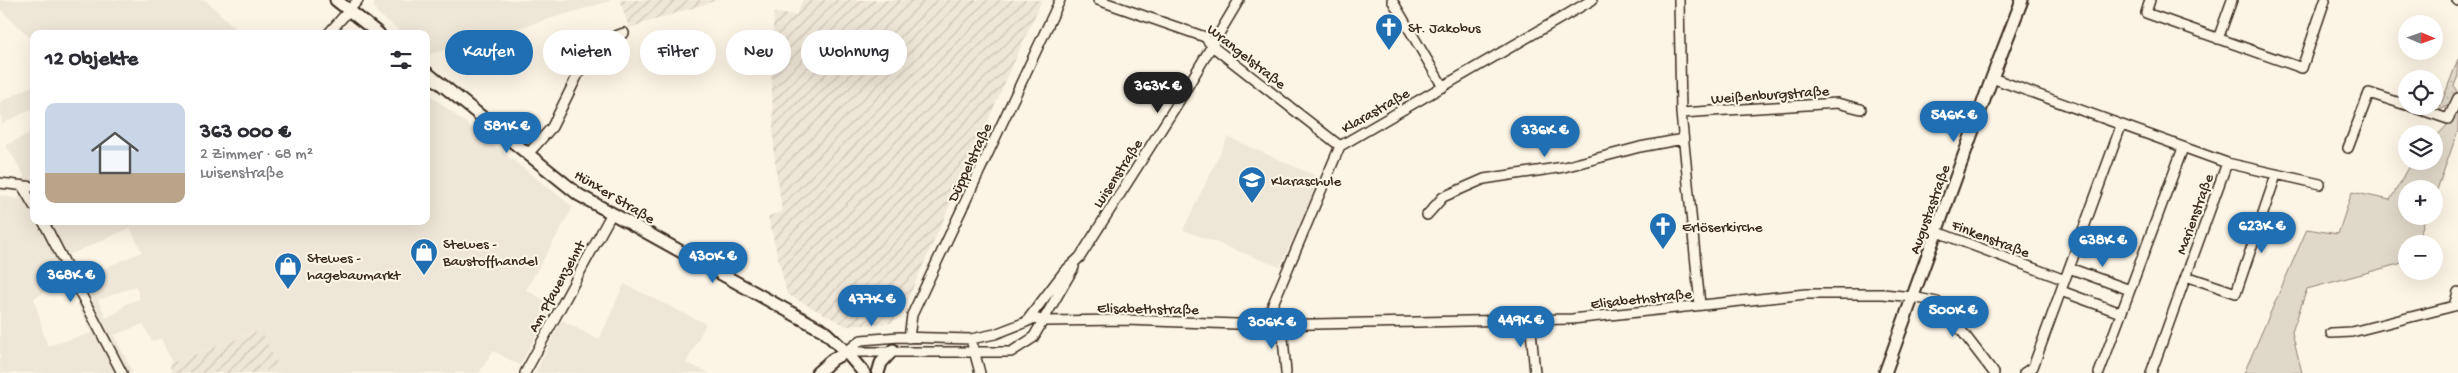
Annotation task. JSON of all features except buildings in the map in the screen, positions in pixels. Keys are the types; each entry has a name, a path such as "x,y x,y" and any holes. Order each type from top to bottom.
{"main road":[{"path":"336,0 373,30"},
{"name":"Augustastraße","path":"1886,373 2022,0"},
{"name":"Hünxer Straße","path":"430,75 579,194 824,331 864,373"},
{"path":"878,373 881,363 893,350"},
{"path":"816,373 833,359 846,352"}],"street":[{"path":"332,30 358,0"},
{"name":"Düppelstraße","path":"908,338 912,315 1060,0"},
{"name":"Wrangelstraße","path":"1098,0 1205,37 1212,46 1340,146"},
{"name":"Luisenstraße","path":"846,352 893,350 973,354 1011,352 1033,338 1092,237 1239,0"},
{"path":"1392,0 1443,87"},
{"name":"Klarastraße","path":"1264,325 1340,146 1592,0"},
{"path":"1679,0 1681,113 1700,305"},
{"path":"2150,0 2146,13 2302,68 2325,0"},
{"path":"2218,39 2232,0"},
{"path":"528,154 552,127 578,75"},
{"name":"Marienstraße","path":"1992,78 2227,164 2320,184"},
{"path":"2348,148 2369,93 2398,103"},
{"path":"2436,115 2448,119 2458,98"},
{"name":"Weißenburgstraße","path":"1681,113 1837,103 1861,109"},
{"path":"2024,373 2034,367 2121,126"},
{"path":"1427,215 1443,197 1484,179 1564,167 1640,147 1684,139"},
{"path":"2099,373 2183,148"},
{"name":"Marienstraße","path":"2227,164 2186,276 2236,293 2276,175"},
{"path":"0,183 30,188"},
{"path":"23,187 30,199"},
{"name":"Am Pfauenzehnt","path":"525,373 612,214"},
{"path":"45,225 122,373"},
{"path":"48,225 49,232"},
{"name":"Finkenstraße","path":"1936,232 2065,280"},
{"name":"Luisenstraße","path":"1026,322 1064,272 1080,257"},
{"path":"2069,268 2130,290"},
{"path":"2151,373 2186,276"},
{"path":"2061,292 2121,313"},
{"path":"2331,333 2352,332 2456,305 2458,292"},
{"name":"Elisabethstraße","path":"1044,320 1126,320 1264,325 1572,319 1806,294 1883,294 1913,296 1937,302 1946,310 1994,373"},
{"path":"846,352 861,340 879,338 971,339 995,334 1035,318 1044,320"},
{"path":"1530,320 1535,373"},
{"path":"1282,324 1286,373"},
{"path":"971,339 973,354 980,373"}],"shaded area":[{"path":"0,0 205,0 238,30 30,30 30,37 0,9"},
{"path":"375,0 610,0 512,30 445,30 445,50 430,54 430,30 399,30 377,13 374,7"},
{"path":"620,0 718,0 629,28"},
{"path":"803,0 1042,0 902,312 891,323 846,326 787,294 768,216 782,212 774,154 772,75 791,75 791,30 773,30 774,13 796,15"},
{"path":"2458,59 2458,76 2454,86 2457,92 2450,104 2443,108 2443,99"},
{"path":"30,87 30,110 2,124 0,102"},
{"path":"430,95 573,207 526,290 553,305 520,365 493,351 479,373 260,373 278,366 260,330 172,363 161,338 152,341 143,324 114,335 133,373 0,373 0,195 19,199 24,175 6,145 30,133 30,225 430,225","holes":["130,228 142,252 81,278 69,255","66,282 92,333 47,346 34,298","136,286 140,299 126,304 119,311 106,318 98,300"]},
{"path":"2458,107 2458,131 2440,180 2402,180 2408,170 2443,170 2443,129 2451,121"},
{"name":"Klaraschule","path":"1228,137 1320,178 1280,267 1183,230"},
{"path":"2398,186 2398,225 2423,225 2420,235 2398,235 2398,264 2307,289 2292,332 2302,373 2244,373 2307,229 2338,234 2352,192 2390,200"},
{"path":"624,284 706,324 686,363 710,373 535,373 562,320 599,340"},
{"path":"261,330 278,366 260,373 172,373 169,364"}],"place":[{"name":"St. Jakobus","path":"1389,51"},
{"name":"Klaraschule","path":"1252,204"},
{"name":"Erlöserkirche","path":"1663,250"},
{"name":"Stewes - Baustoffhandel","path":"424,276"},
{"name":"Stewes - hagebaumarkt","path":"288,290"}]}
